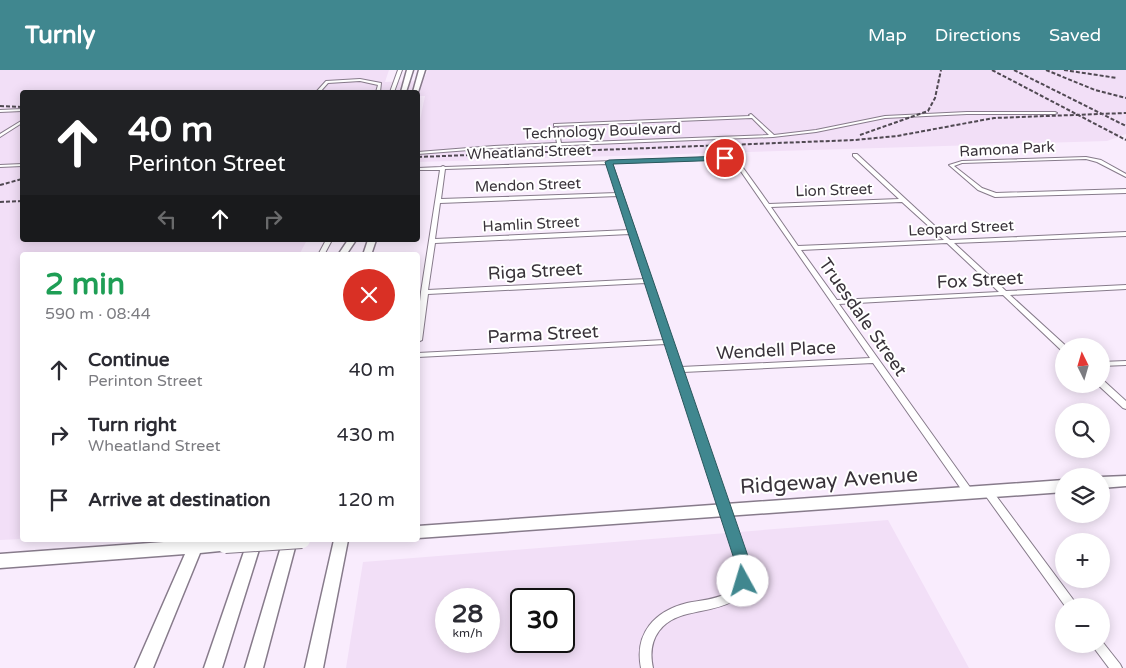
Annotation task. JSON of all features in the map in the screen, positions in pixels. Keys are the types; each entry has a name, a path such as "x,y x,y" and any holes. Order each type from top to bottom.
{"main road":[{"path":"403,90 410,70"},
{"path":"416,90 422,70"},
{"path":"1110,482 1126,481"},
{"name":"Ridgeway Avenue","path":"420,532 1055,487"},
{"path":"213,668 254,542"},
{"path":"0,561 196,544 225,545 271,542"},
{"path":"254,668 289,542"},
{"path":"314,668 340,542"},
{"path":"144,668 196,544"}],"street":[{"path":"393,90 400,70"},
{"path":"320,90 327,82 360,80 380,84 378,90"},
{"path":"0,111 20,110"},
{"name":"Technology Boulevard","path":"420,153 559,144 773,136 816,131 885,116 968,113 1054,113"},
{"path":"559,144 556,126 587,122 752,116 773,136"},
{"path":"0,136 20,123"},
{"path":"855,155 1055,340"},
{"name":"Ramona Park","path":"1126,176 1099,161 1086,158 970,162 951,165 980,189 995,195 1126,191"},
{"name":"Wheatland Street","path":"420,169 732,159"},
{"name":"Truesdale Street","path":"732,159 797,248 969,493"},
{"path":"609,162 744,572 740,589 727,600 676,611 656,624 647,641 647,668"},
{"path":"0,166 20,165"},
{"path":"420,324 444,167"},
{"name":"Mendon Street","path":"438,201 619,194"},
{"name":"Lion Street","path":"766,206 903,200"},
{"name":"Hamlin Street","path":"432,241 632,232"},
{"name":"Leopard Street","path":"797,248 1126,234"},
{"name":"Riga Street","path":"424,292 648,281"},
{"name":"Fox Street","path":"835,302 1126,288"},
{"name":"Parma Street","path":"420,355 669,342"},
{"name":"Wendell Place","path":"678,370 875,360"},
{"path":"1110,364 1126,363"},
{"path":"1110,391 1126,406"},
{"path":"988,492 1065,598"},
{"path":"1105,653 1116,668"}],"shaded area":[{"path":"0,70 389,70 385,82 423,81 428,70 1126,70 1126,134 1107,141 420,162 420,120 425,96 420,96 420,90 20,90 20,242 306,242 301,252 20,252 20,539 0,540"},
{"path":"888,520 969,668 346,668 363,562"}],"railway":[{"path":"860,135 928,111 935,98 941,70"},
{"path":"992,70 1078,115"},
{"path":"1014,70 1102,114"},
{"path":"1046,70 1095,90 1126,98"},
{"path":"1064,70 1117,78"},
{"path":"0,106 20,107"},
{"path":"1102,114 1126,113"},
{"path":"1078,115 1102,114"},
{"path":"1102,114 1126,126"},
{"path":"420,157 855,140 897,136 994,118 1078,115"},
{"path":"1078,115 1126,140"},
{"path":"0,185 20,180"},
{"path":"0,202 20,201"}],"route":[{"path":"725,158 609,162 742,562 743,581"}]}
